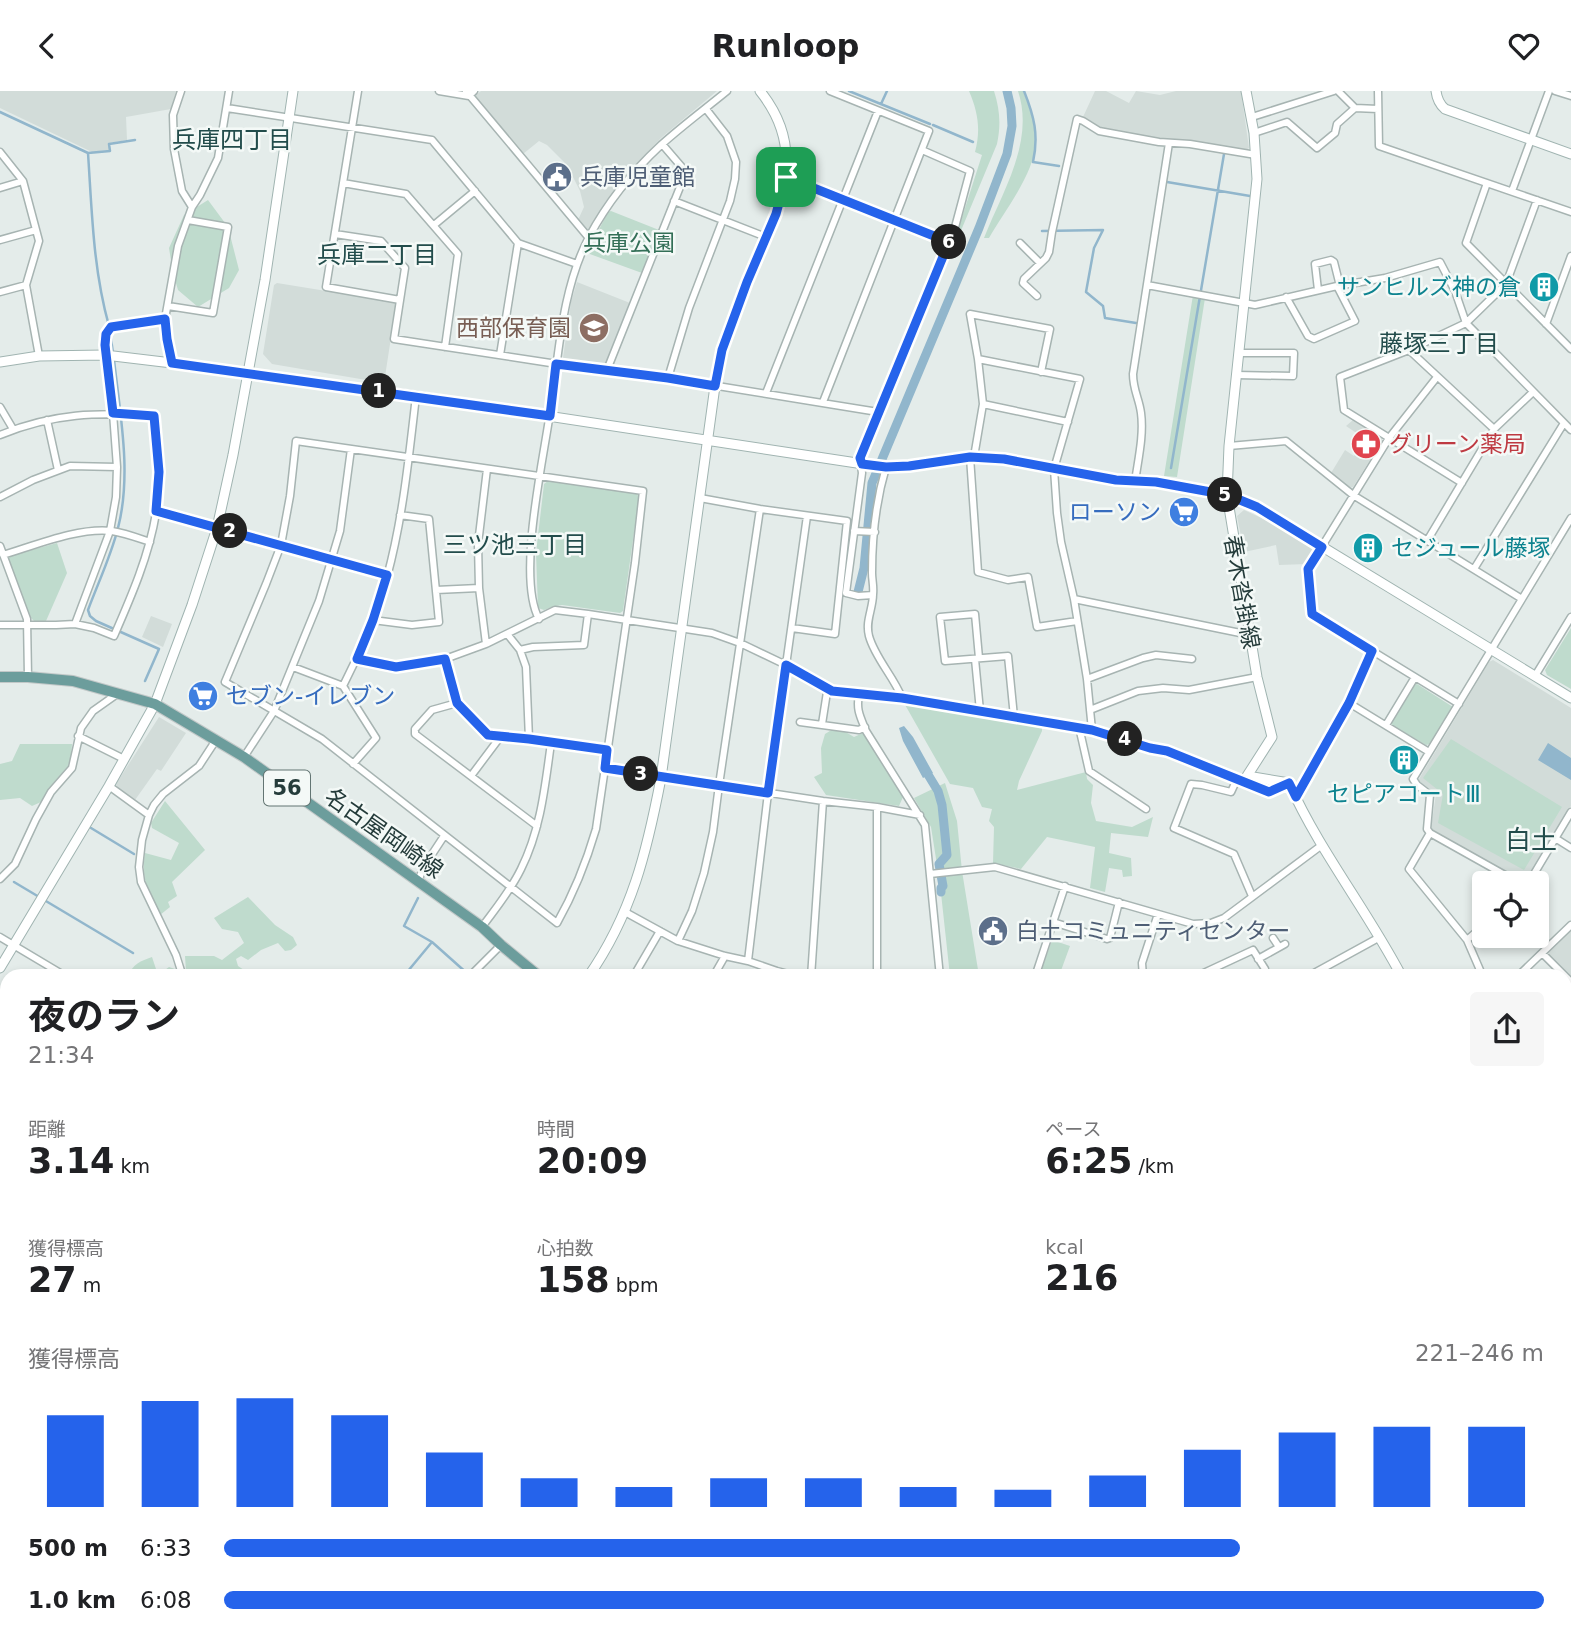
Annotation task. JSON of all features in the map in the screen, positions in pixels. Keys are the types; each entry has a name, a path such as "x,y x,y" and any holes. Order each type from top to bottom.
{"main road":[{"name":"名古屋岡崎線","path":"0,677 73,681 155,704 244,757 482,927 530,969"}],"street":[{"path":"181,91 173,115 174,149 182,191 192,207"},
{"path":"172,363 165,319 178,246 192,207 218,158 229,91"},
{"path":"0,968 155,704 192,605 217,528 248,374 293,91"},
{"path":"358,91 326,286 400,300"},
{"path":"439,91 470,93 589,238"},
{"path":"539,619 534,609 531,583 531,548 556,364 564,315 577,264 607,207 633,173 662,144 727,91"},
{"path":"593,969 625,912 647,846 661,778 722,350 776,214 786,177 780,128 771,106 760,91"},
{"path":"823,402 929,131 830,91"},
{"name":"春木沓掛線","path":"1246,91 1252,117 1257,179 1229,446 1227,495 1257,677 1272,737 1247,776 1289,783"},
{"path":"1252,117 1336,91 1355,108 1378,109"},
{"path":"1378,91 1379,146 1571,212"},
{"path":"1436,91 1437,100 1445,109 1571,154"},
{"path":"1512,191 1549,91"},
{"path":"1555,91 1571,96"},
{"path":"1254,133 1287,122 1317,148 1335,133 1336,124 1355,108"},
{"path":"227,109 432,140 517,243 577,264"},
{"path":"668,378 689,308 733,190 736,162 727,136 706,109"},
{"path":"766,393 878,111"},
{"path":"1037,296 1023,283 1049,252 1077,118 1099,131 1256,155"},
{"path":"1135,482 1142,420 1133,386 1133,374 1169,143"},
{"path":"607,370 686,172 662,144"},
{"path":"866,465 860,458 954,231 970,171 922,150"},
{"path":"0,152 23,181 39,241 26,285 39,356"},
{"path":"786,177 949,242"},
{"path":"0,188 23,181"},
{"path":"343,183 405,194 458,254 445,347"},
{"path":"1487,183 1466,243 1571,349"},
{"path":"434,225 475,191"},
{"path":"1462,483 1344,410 1340,377 1409,350 1466,323 1506,283 1537,200"},
{"path":"674,201 766,237"},
{"path":"168,306 214,313 228,227 188,220"},
{"path":"0,240 36,230"},
{"path":"335,234 381,241 405,268 394,339 668,378 878,412"},
{"path":"500,355 517,243"},
{"path":"1020,243 1040,263"},
{"path":"1546,324 1571,256"},
{"path":"1286,296 1308,336 1314,339 1355,321 1338,286 1334,262 1331,260 1315,264 1318,290"},
{"path":"1147,285 1255,305 1286,296 1385,278 1440,262 1455,291 1466,323 1571,430"},
{"path":"0,292 26,285"},
{"path":"1041,372 1050,329 970,314 983,404 972,457 978,572 1008,580 1028,577 1037,627 1077,621"},
{"path":"75,624 110,531 116,496 117,467 106,334 111,327 165,319"},
{"path":"1409,350 1494,429"},
{"path":"1236,375 1293,376 1294,353 1239,353"},
{"path":"0,362 39,356 106,355 416,396 866,465 923,465 972,457 1004,459 1227,495 1257,507 1571,698"},
{"path":"978,359 1080,379 1054,468 1056,513 1074,599 1092,730"},
{"path":"1437,377 1389,438 1308,569 1312,614 1459,704"},
{"path":"1427,541 1494,429 1533,392"},
{"path":"343,686 373,620 387,575 400,515 416,396"},
{"path":"983,404 1068,422"},
{"path":"0,407 13,429"},
{"path":"0,435 47,420 80,414 154,416 159,472 150,542 114,636 75,624 0,625"},
{"path":"47,420 58,470"},
{"path":"1474,569 1564,423"},
{"path":"296,441 409,458 643,491 596,829 578,883 558,923 322,739 225,682 281,545 296,441"},
{"path":"1229,446 1286,442 1353,495 1522,599"},
{"path":"244,757 274,711 319,601 340,531 351,449"},
{"path":"866,465 846,593 858,596 873,595"},
{"path":"0,497 33,480 70,466 117,467"},
{"path":"886,467 877,496 869,634 902,698"},
{"path":"486,644 479,588 478,544 487,469"},
{"path":"700,498 847,521 835,634 792,628"},
{"path":"678,941 692,911 713,832 760,509"},
{"path":"156,511 387,575"},
{"path":"373,620 412,625 439,622 429,519 400,515"},
{"path":"748,961 768,793 807,516"},
{"path":"1497,871 1430,834 1427,829 1430,795 1413,779 1571,518"},
{"path":"4,555 90,532 110,531 150,542"},
{"path":"854,531 875,532"},
{"path":"0,546 29,626 28,677"},
{"path":"436,590 479,588"},
{"path":"1074,599 1250,635"},
{"path":"357,659 396,667 445,659 508,635 555,610 626,619 712,633 786,665 832,691 902,698 1079,727 1167,751 1269,792 1289,783 1322,845 1398,969"},
{"path":"520,650 584,645 587,614"},
{"path":"980,711 977,659 975,614 940,617 945,661 977,659 1008,656 1014,717"},
{"path":"1535,676 1571,617"},
{"path":"508,635 520,650 526,667 529,739"},
{"path":"1296,797 1349,703 1372,651"},
{"path":"1087,679 1156,655 1192,659"},
{"path":"445,659 457,703 488,735 607,750"},
{"path":"293,667 343,686 376,738 354,764"},
{"path":"1090,710 1138,691 1163,688 1189,690 1257,677"},
{"path":"1386,726 1415,677"},
{"path":"822,725 829,689"},
{"path":"0,879 15,864 51,792 72,768 81,728 93,711 117,694"},
{"path":"859,694 859,716 925,825 939,969"},
{"path":"457,703 432,711 415,729 415,734 537,826"},
{"path":"1349,703 1430,753"},
{"path":"800,722 859,730 865,727"},
{"path":"1079,727 1089,771 1146,809"},
{"path":"78,736 124,759"},
{"path":"471,776 500,736"},
{"path":"180,969 140,878 142,840 149,815 163,793 200,766 216,740"},
{"path":"482,927 511,887 528,853 544,797 551,743"},
{"path":"605,768 920,815"},
{"path":"1237,779 1231,792 1191,784 1174,828 1234,854 1252,896"},
{"path":"109,786 149,815"},
{"path":"812,969 823,801"},
{"path":"877,807 877,969"},
{"path":"1536,871 1571,812"},
{"path":"1430,834 1409,869 1467,940 1480,969"},
{"path":"418,882 423,868 444,836"},
{"path":"1555,838 1571,848"},
{"path":"932,874 995,867 1193,924 1211,923 1224,918 1322,845"},
{"path":"1038,969 1065,886"},
{"path":"1053,922 1107,939 1110,938 1119,902"},
{"path":"625,912 678,941 748,961 765,969"},
{"path":"1142,969 1158,914"},
{"path":"1525,969 1571,925"},
{"path":"638,969 660,931"},
{"path":"1467,940 1472,936"},
{"path":"0,937 53,969"},
{"path":"1322,969 1380,937"},
{"path":"1258,959 1282,946 1273,938"},
{"path":"477,969 501,945"},
{"path":"1212,969 1252,950 1265,969"},
{"path":"1542,953 1558,969"},
{"path":"718,969 725,956"}],"shaded area":[{"path":"0,91 176,91 171,109 126,117 127,140 109,143 109,150 92,152 0,108"},
{"path":"481,91 717,91 661,138 606,201 589,229 585,229 578,220 584,207 580,191 567,165 547,145 539,141 523,154 476,98"},
{"path":"1095,91 1106,91 1129,103 1136,91 1160,95 1176,91 1241,91 1249,148 1246,150 1100,128 1083,117"},
{"name":"西部保育園","path":"577,282 630,303 607,363 603,366 566,361 563,358 571,302"},
{"path":"277,283 394,302 396,305 384,383 272,364 263,354 274,285"},
{"path":"1353,420 1381,437 1382,441 1353,487 1349,488 1331,473 1345,450 1354,456 1364,438 1346,426"},
{"path":"1244,510 1268,521 1313,549 1314,553 1307,564 1279,565 1276,545 1244,552 1237,516"},
{"path":"151,616 172,624 163,647 142,637"},
{"path":"1493,660 1571,708 1571,806 1532,871 1506,871 1432,831 1436,794 1419,782 1489,662"},
{"path":"159,717 186,733 161,771 157,769 135,800 116,784"},
{"path":"1571,930 1571,969 1563,969 1548,953"}],"green space":[{"path":"969,91 994,91 999,117 997,144 869,452 865,454 958,230 982,155 975,152 978,121"},
{"path":"1018,91 1023,91 1031,115 1036,139 1035,152 1018,190 989,238 984,238 1007,185 1019,148 1022,110"},
{"path":"208,200 228,227 239,270 229,288 198,307 178,290 169,248 184,215"},
{"name":"兵庫公園","path":"608,212 659,230 642,273 587,253"},
{"path":"1193,295 1205,298 1177,477 1164,476"},
{"path":"548,481 637,494 639,497 623,611 620,613 562,605 544,610 538,608 536,553 544,484"},
{"path":"57,543 67,573 46,621 35,622 8,560 10,556"},
{"path":"1571,628 1571,689 1547,675 1545,670"},
{"path":"1417,684 1453,707 1430,744 1426,745 1392,725 1413,685"},
{"path":"904,703 1042,725 1042,731 1017,790 1086,772 1087,779 1093,785 1091,803 1096,821 1132,827 1153,817 1148,837 1111,833 1109,853 1131,858 1132,876 1123,877 1122,870 1109,868 1105,892 1090,888 1095,847 1047,837 1021,869 993,863 994,827 989,821 992,809 982,807 973,788 950,784"},
{"path":"833,729 854,737 863,733 902,791 903,797 899,806 826,795 814,777 822,773 821,748 825,734"},
{"path":"1451,739 1562,807 1524,870 1438,823 1443,794 1423,778"},
{"path":"20,744 72,744 68,766 41,802 32,806 20,798 0,800 0,764 12,761"},
{"path":"945,783 957,821 978,969 949,969 931,827 914,798"},
{"path":"165,801 205,850 172,882 177,896 168,902 170,907 160,915 146,885 144,863 145,853 171,860 179,843 152,828 151,823"},
{"path":"248,897 275,925 293,937 297,945 285,951 278,943 261,950 248,960 241,956 236,959 238,966 242,969 186,969 185,956 214,956 222,960 244,943 238,932 222,929 214,918"},
{"path":"1052,940 1070,946 1062,969 1042,969"},
{"path":"152,957 156,969 132,969"}],"water":[{"path":"904,726 933,773 923,778 903,741 899,728"},
{"path":"1548,743 1571,758 1571,780 1538,760"}],"waterway":[{"path":"849,91 930,124"},
{"path":"881,104 887,91"},
{"path":"858,592 864,568 872,483 979,228 1007,154 1012,126 1007,91"},
{"path":"1024,91 1035,126 1033,162 1059,166"},
{"path":"0,112 88,153 96,262 109,326"},
{"path":"933,125 973,142"},
{"path":"88,153 110,151 109,144 135,140"},
{"path":"1171,468 1224,154"},
{"path":"1167,182 1250,196"},
{"path":"1042,231 1103,230 1094,248 1086,292 1103,306 1105,318 1136,323"},
{"path":"110,332 113,353"},
{"path":"114,360 124,444 122,507 112,549 88,610 96,621 159,649 145,681"},
{"path":"924,768 938,791 942,805 947,855 939,864 943,886 941,892"},
{"path":"91,828 134,854"},
{"path":"14,882 133,953"},
{"path":"418,898 404,926 432,942 462,969"},
{"path":"410,969 432,942"}],"place":[{"name":"兵庫児童館","path":"557,177"},
{"name":"サンヒルズ神の倉","path":"1544,287"},
{"name":"西部保育園","path":"594,328"},
{"name":"グリーン薬局","path":"1366,444"},
{"name":"ローソン","path":"1184,512"},
{"name":"セジュール藤塚","path":"1368,548"},
{"name":"セブン-イレブン","path":"203,696"},
{"name":"セピアコートⅢ","path":"1404,760"},
{"name":"白土コミュニティセンター","path":"993,931"}],"district":[{"name":"兵庫四丁目","path":"232,140"},
{"name":"兵庫二丁目","path":"377,255"},
{"name":"藤塚三丁目","path":"1439,344"},
{"name":"三ツ池三丁目","path":"515,545"},
{"name":"白土","path":"1531,840"}],"route":[{"path":"786,177 949,242 878,412 860,458 862,464 886,467 923,465 970,457 1004,459 1116,480 1156,482 1227,495 1240,500 1257,507 1322,547 1308,569 1312,614 1372,651 1349,703 1296,797 1289,783 1269,792 1167,751 1092,730 902,698 832,691 786,665 768,793 605,768 607,750 488,735 457,703 445,659 396,667 357,659 387,575 156,511 159,472 154,416 113,413 106,334 111,327 165,319 172,363 550,416 556,364 715,386 722,350 776,214 786,177"}]}
